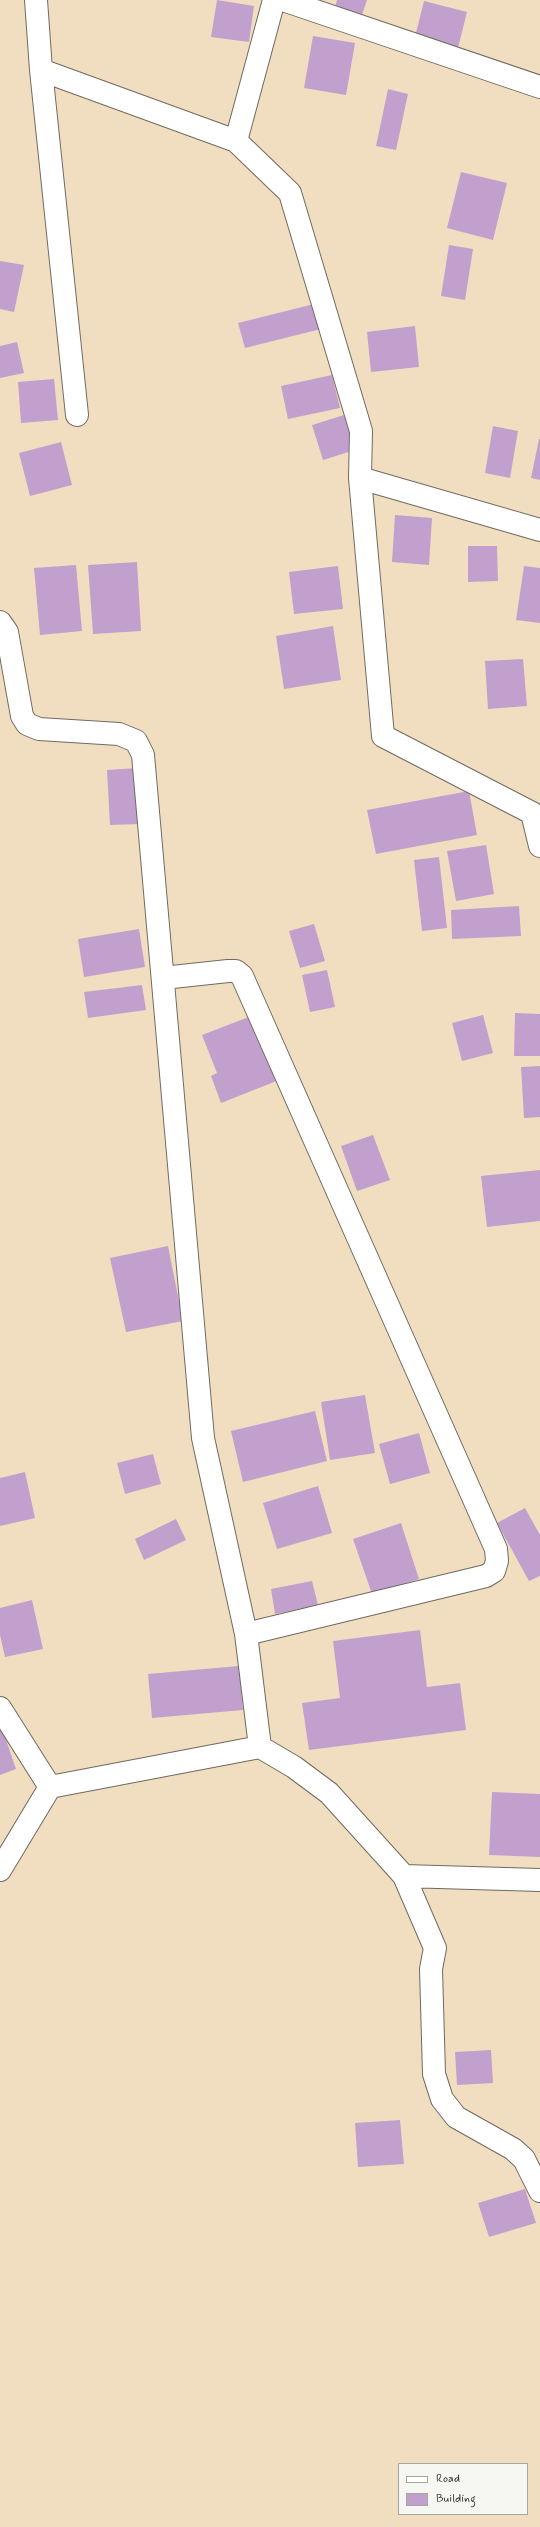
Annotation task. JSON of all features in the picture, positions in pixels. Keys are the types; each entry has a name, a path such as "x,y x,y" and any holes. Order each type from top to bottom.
{"street":[{"path":"36,0 41,70 77,415"},
{"path":"236,141 274,0"},
{"path":"283,0 540,87"},
{"path":"41,70 236,141 290,193 361,431 360,478 383,736 532,813 540,846"},
{"path":"360,478 540,530"},
{"path":"0,622 7,632 22,716 26,724 39,729 119,734 136,741 143,755 203,1438 246,1634 260,1747"},
{"path":"163,978 228,971 236,971 242,976 496,1549 497,1561 494,1571 486,1576 246,1634"},
{"path":"0,1708 50,1787"},
{"path":"0,1870 50,1787 260,1747 294,1767 329,1793 404,1876 434,1948 431,1969 434,2074 442,2099 456,2117 513,2149 524,2159 540,2190"},
{"path":"404,1876 540,1880"}],"building":[{"path":"217,0 254,6 249,42 211,37"},
{"path":"337,0 367,0 361,18 334,10"},
{"path":"424,1 467,12 458,48 415,37"},
{"path":"313,36 355,43 346,95 304,88"},
{"path":"388,89 408,94 396,150 376,146"},
{"path":"461,172 507,183 493,240 447,228"},
{"path":"449,245 473,249 465,300 441,296"},
{"path":"0,261 24,265 14,312 0,309"},
{"path":"318,303 325,328 245,348 238,323"},
{"path":"415,326 419,367 371,372 367,332"},
{"path":"17,342 24,373 0,378 0,346"},
{"path":"332,375 340,408 288,419 281,386"},
{"path":"54,379 58,420 21,423 18,382"},
{"path":"344,415 355,450 323,460 312,425"},
{"path":"493,426 518,431 510,478 485,473"},
{"path":"540,439 540,480 531,478"},
{"path":"61,442 72,485 30,496 19,453"},
{"path":"395,515 432,518 429,565 392,562"},
{"path":"468,546 497,546 498,581 468,582"},
{"path":"137,562 141,631 93,634 88,565"},
{"path":"76,565 82,631 40,635 34,568"},
{"path":"338,566 343,609 294,614 289,572"},
{"path":"524,566 540,568 540,623 516,620"},
{"path":"333,626 341,680 284,689 276,636"},
{"path":"523,659 527,706 488,709 485,661"},
{"path":"137,768 140,824 110,825 107,770"},
{"path":"469,791 477,835 376,854 367,810"},
{"path":"486,845 494,894 456,901 447,851"},
{"path":"439,857 447,928 422,931 414,860"},
{"path":"519,906 521,936 452,939 451,910"},
{"path":"314,924 325,961 300,968 289,931"},
{"path":"139,929 145,967 84,977 78,939"},
{"path":"327,970 335,1007 310,1012 302,975"},
{"path":"142,985 146,1010 88,1018 84,992"},
{"path":"515,1013 540,1014 540,1056 514,1056"},
{"path":"254,1015 279,1080 221,1103 211,1076 217,1073 202,1035"},
{"path":"483,1015 493,1053 462,1061 452,1023"},
{"path":"540,1066 540,1117 524,1118 521,1067"},
{"path":"373,1135 390,1180 357,1191 341,1146"},
{"path":"540,1170 540,1221 487,1227 481,1176"},
{"path":"168,1246 183,1321 126,1332 110,1258"},
{"path":"365,1395 375,1453 330,1460 321,1402"},
{"path":"315,1411 327,1461 243,1482 231,1431"},
{"path":"419,1433 430,1473 390,1484 379,1444"},
{"path":"153,1454 161,1484 125,1494 117,1463"},
{"path":"25,1472 35,1518 0,1526 0,1478"},
{"path":"318,1486 332,1533 277,1549 263,1503"},
{"path":"525,1508 540,1535 540,1576 529,1581 497,1523"},
{"path":"176,1519 186,1540 144,1560 135,1539"},
{"path":"401,1523 419,1579 372,1594 353,1539"},
{"path":"312,1581 318,1605 275,1614 271,1589"},
{"path":"32,1600 43,1649 5,1657 0,1635 0,1608"},
{"path":"420,1630 427,1687 460,1683 466,1730 309,1750 302,1703 340,1698 333,1641"},
{"path":"239,1666 243,1710 152,1718 148,1674"},
{"path":"0,1722 16,1769 0,1775"},
{"path":"492,1792 540,1794 540,1857 489,1855"},
{"path":"491,2050 493,2083 457,2085 455,2052"},
{"path":"400,2120 404,2164 358,2167 355,2123"},
{"path":"525,2189 536,2223 489,2237 478,2203"}]}
